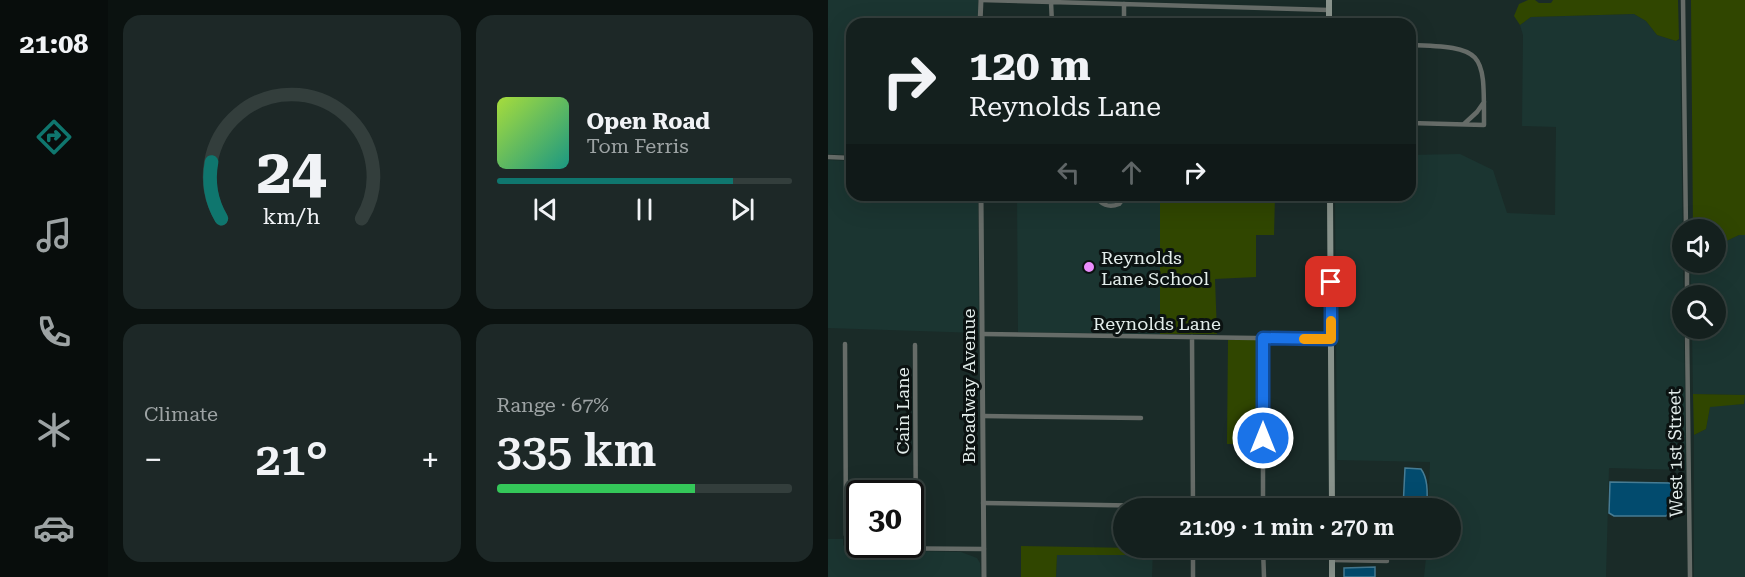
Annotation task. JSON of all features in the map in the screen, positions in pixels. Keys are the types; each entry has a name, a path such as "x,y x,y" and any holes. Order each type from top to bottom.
{"main road":[{"path":"1329,0 1329,18"},
{"path":"1330,201 1332,498"},
{"path":"1332,560 1332,577"}],"street":[{"path":"980,18 981,0 1329,10"},
{"path":"1683,0 1686,219"},
{"path":"1052,2 1052,18"},
{"path":"1124,4 1124,18"},
{"path":"1416,45 1447,46 1466,50 1472,54 1481,68 1484,80 1484,125 1416,123"},
{"path":"1464,124 1477,112 1484,101"},
{"path":"828,157 846,158"},
{"name":"Broadway Avenue","path":"981,201 984,577"},
{"path":"1099,201 1109,206 1119,204 1121,201"},
{"name":"Reynolds Lane","path":"982,334 1331,339"},
{"path":"1191,337 1192,498"},
{"path":"1263,338 1263,498"},
{"name":"West 1st Street","path":"1687,339 1690,577"},
{"path":"845,344 846,535"},
{"name":"Cain Lane","path":"915,345 916,480"},
{"path":"983,416 1141,418"},
{"path":"983,504 1113,505"},
{"path":"924,549 984,549"},
{"path":"1193,558 1193,577"},
{"path":"1263,558 1264,577"},
{"path":"1332,560 1387,561"}],"shaded area":[{"path":"828,0 978,0 978,18 846,18 846,155 828,154"},
{"path":"1634,14 1646,21 1657,35 1676,41 1680,40 1682,219 1672,219 1672,273 1683,273 1683,285 1672,285 1672,339 1684,339 1686,470 1609,468 1606,577 1424,577 1426,558 1461,558 1461,498 1428,498 1430,462 1337,460 1335,201 1416,201 1416,155 1460,154 1493,170 1507,213 1555,215 1556,127 1522,126 1523,35 1520,25 1531,17"},
{"path":"828,160 846,161 846,201 978,201 979,333 828,328"},
{"name":"Reynolds Lane School","path":"1017,201 1160,201 1160,334 1018,332"},
{"path":"1739,235 1745,235 1745,577 1694,577 1694,435 1706,429 1710,406 1744,404 1744,395 1693,394 1692,339 1726,339 1726,285 1691,285 1690,273 1726,273 1726,241"},
{"path":"828,539 843,539 846,558 924,558 924,551 961,552 977,558 980,563 981,577 828,577"},
{"path":"1057,555 1153,558 1152,577 1056,577"}],"green space":[{"path":"1528,0 1551,3 1553,0 1678,0 1679,39 1676,41 1657,35 1646,21 1634,14 1531,17 1520,25 1514,16 1519,4"},
{"path":"1691,0 1745,0 1745,235 1739,235 1726,241 1726,219 1693,219"},
{"path":"1160,201 1275,201 1274,235 1256,235 1256,277 1215,279 1217,334 1160,334"},
{"path":"1228,340 1256,340 1260,346 1260,444 1227,444"},
{"path":"1693,394 1745,395 1744,404 1710,407 1706,429 1694,435"},
{"path":"1021,546 1113,548 1113,555 1057,555 1056,577 1021,577"}],"water":[{"path":"1405,468 1421,469 1424,473 1427,498 1404,498"},
{"path":"1610,482 1670,483 1674,489 1672,510 1666,516 1614,516 1609,513"},
{"path":"1375,567 1375,577 1344,577 1344,568"}],"slow traffic":[{"path":"1304,339 1331,339 1331,321"}],"place":[{"name":"Reynolds Lane School","path":"1089,267"}],"route":[{"path":"1263,438 1263,338 1331,339 1331,282"}]}
